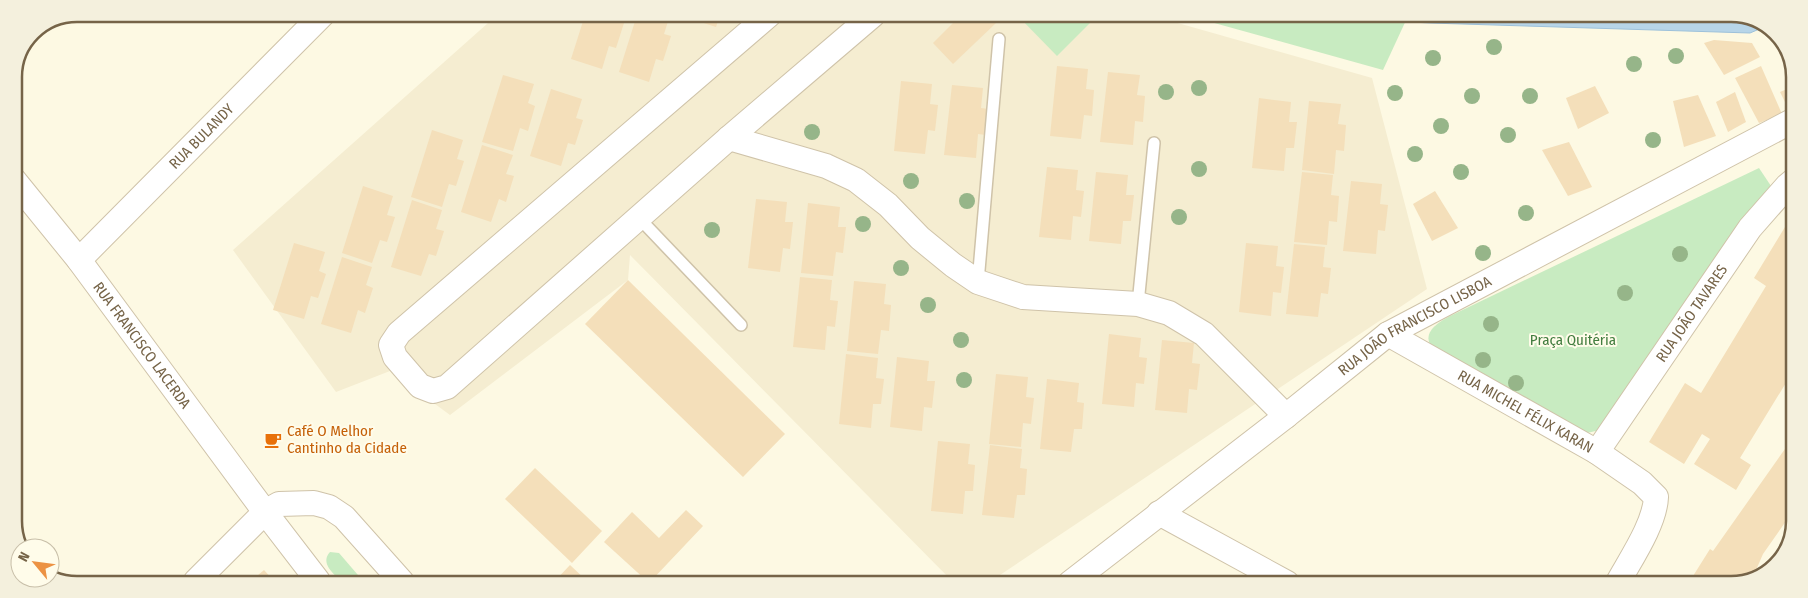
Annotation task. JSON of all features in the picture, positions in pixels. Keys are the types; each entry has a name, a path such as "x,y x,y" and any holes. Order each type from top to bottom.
{"street":[{"name":"RUA BULANDY","path":"79,260 315,22"},
{"path":"761,22 399,333 391,345 394,357 420,386 433,391 447,387 729,138 866,22"},
{"name":"RUA JOÃO FRANCISCO LISBOA","path":"1079,576 1286,416 1388,334 1785,125"},
{"path":"729,138 826,166 856,180 888,206 920,238 953,265 978,282 1023,297 1138,304 1169,312 1204,334 1286,416"},
{"name":"RUA JOÃO TAVARES","path":"1597,452 1750,228 1785,188"},
{"name":"RUA FRANCISCO LACERDA","path":"22,190 79,260 313,576"},
{"name":"RUA MICHEL FÉLIX KARAN","path":"1388,334 1597,452 1642,484 1656,497 1656,507 1651,520 1621,576"},
{"path":"201,576 265,512 279,504 314,503 330,507 344,517 397,576"},
{"path":"1159,513 1274,576"}],"lane":[{"path":"978,282 999,39"},
{"path":"1138,304 1154,143"},
{"path":"639,218 741,325"}],"shaded area":[{"path":"489,22 1174,22 1372,78 1427,289 998,576 947,576 630,255 628,280 450,415 390,371 336,392 233,250"}],"green space":[{"path":"1024,22 1091,22 1057,56"},
{"path":"1211,22 1405,22 1383,70"},
{"name":"Praça Quitéria","path":"1759,168 1773,189 1600,430 1587,433 1431,346 1429,341 1430,332 1437,324 1450,316"},
{"path":"330,552 339,553 359,576 336,576 327,564 327,556"}],"water":[{"path":"1411,22 1730,22 1745,24 1758,30 1750,33"}],"building":[{"path":"583,22 624,23 616,48 609,46 602,69 571,59"},
{"path":"635,22 668,22 664,34 671,36 663,61 656,59 649,82 619,72"},
{"path":"700,22 718,22 716,27"},
{"path":"954,22 996,23 953,64 933,43"},
{"path":"1714,40 1752,43 1760,57 1724,75 1704,43"},
{"path":"1057,66 1088,69 1086,89 1094,90 1092,116 1084,115 1081,139 1050,136"},
{"path":"1761,66 1782,114 1759,123 1735,78"},
{"path":"1108,72 1140,75 1137,95 1145,96 1143,122 1135,121 1133,145 1100,142"},
{"path":"503,75 534,84 528,103 535,106 528,131 520,128 513,151 482,142"},
{"path":"901,81 932,84 930,104 938,105 935,131 928,130 925,154 894,151"},
{"path":"952,85 983,88 981,108 989,109 986,135 978,134 976,158 944,155"},
{"path":"1595,86 1609,113 1578,129 1566,98"},
{"path":"551,89 582,99 576,118 583,120 575,145 568,143 561,166 530,156"},
{"path":"1785,90 1785,102 1780,92"},
{"path":"1735,92 1746,122 1728,132 1716,102"},
{"path":"1698,95 1716,136 1684,147 1673,101"},
{"path":"1259,98 1291,102 1289,122 1297,122 1294,148 1286,148 1284,171 1252,168"},
{"path":"1309,101 1341,104 1338,124 1346,125 1344,151 1336,150 1334,174 1302,170"},
{"path":"432,130 463,140 457,159 464,161 456,186 449,184 442,207 411,197"},
{"path":"1569,142 1592,187 1568,196 1542,150"},
{"path":"482,145 513,155 506,174 514,176 506,202 499,199 491,222 461,212"},
{"path":"1047,167 1078,170 1076,190 1084,191 1081,217 1073,216 1071,240 1039,237"},
{"path":"1096,172 1128,175 1126,195 1134,195 1131,221 1123,221 1121,244 1089,241"},
{"path":"1302,172 1333,175 1331,195 1339,196 1337,222 1329,221 1327,245 1294,242"},
{"path":"1351,181 1382,184 1380,204 1388,205 1385,231 1378,230 1376,254 1343,251"},
{"path":"363,186 393,196 387,215 395,217 387,242 380,240 372,263 342,253"},
{"path":"1435,191 1458,228 1432,241 1413,204"},
{"path":"756,199 787,202 785,222 793,222 790,249 783,248 780,272 748,268"},
{"path":"412,200 442,210 436,229 444,231 436,256 429,254 421,276 391,267"},
{"path":"808,203 840,207 838,227 846,227 843,253 836,252 833,276 801,273"},
{"path":"1785,226 1786,383 1740,458 1751,465 1736,490 1694,464 1710,439 1702,434 1684,464 1649,442 1685,383 1701,393 1766,286 1754,278"},
{"path":"294,243 325,252 319,271 326,274 318,298 311,296 304,319 273,310"},
{"path":"1246,243 1278,246 1276,266 1284,267 1281,293 1273,292 1271,316 1239,312"},
{"path":"1294,244 1325,247 1323,267 1331,268 1328,294 1321,293 1318,317 1286,314"},
{"path":"342,257 372,267 366,285 373,288 365,313 358,310 351,333 321,324"},
{"path":"800,277 832,280 830,300 838,301 835,327 827,326 825,350 793,347"},
{"path":"628,280 785,434 743,477 585,324"},
{"path":"854,281 886,284 884,304 891,305 889,331 881,330 878,354 847,351"},
{"path":"1109,334 1141,338 1139,357 1147,358 1144,384 1136,383 1134,407 1102,404"},
{"path":"1162,340 1194,343 1192,363 1200,364 1197,390 1189,389 1187,413 1155,410"},
{"path":"846,354 878,358 876,378 884,379 881,404 873,404 871,428 839,424"},
{"path":"897,357 929,361 927,381 935,381 932,408 924,407 922,431 890,427"},
{"path":"996,374 1028,377 1026,397 1034,398 1031,424 1023,423 1021,447 989,444"},
{"path":"1047,379 1079,383 1077,402 1084,403 1082,429 1074,429 1071,452 1040,449"},
{"path":"938,441 970,444 968,464 975,465 973,491 965,491 963,514 931,511"},
{"path":"990,445 1022,449 1020,468 1027,469 1025,495 1017,495 1014,518 982,515"},
{"path":"1786,448 1786,521 1763,554 1756,569 1748,573 1730,576 1693,576 1710,549 1713,551"},
{"path":"535,468 602,531 572,563 505,499"},
{"path":"686,510 703,526 656,576 641,576 604,542 632,512 659,538"},
{"path":"570,565 582,576 560,576"},
{"path":"264,570 269,576 257,576"}],"place":[{"name":"Café O Melhor Cantinho da Cidade","path":"273,440"}]}
